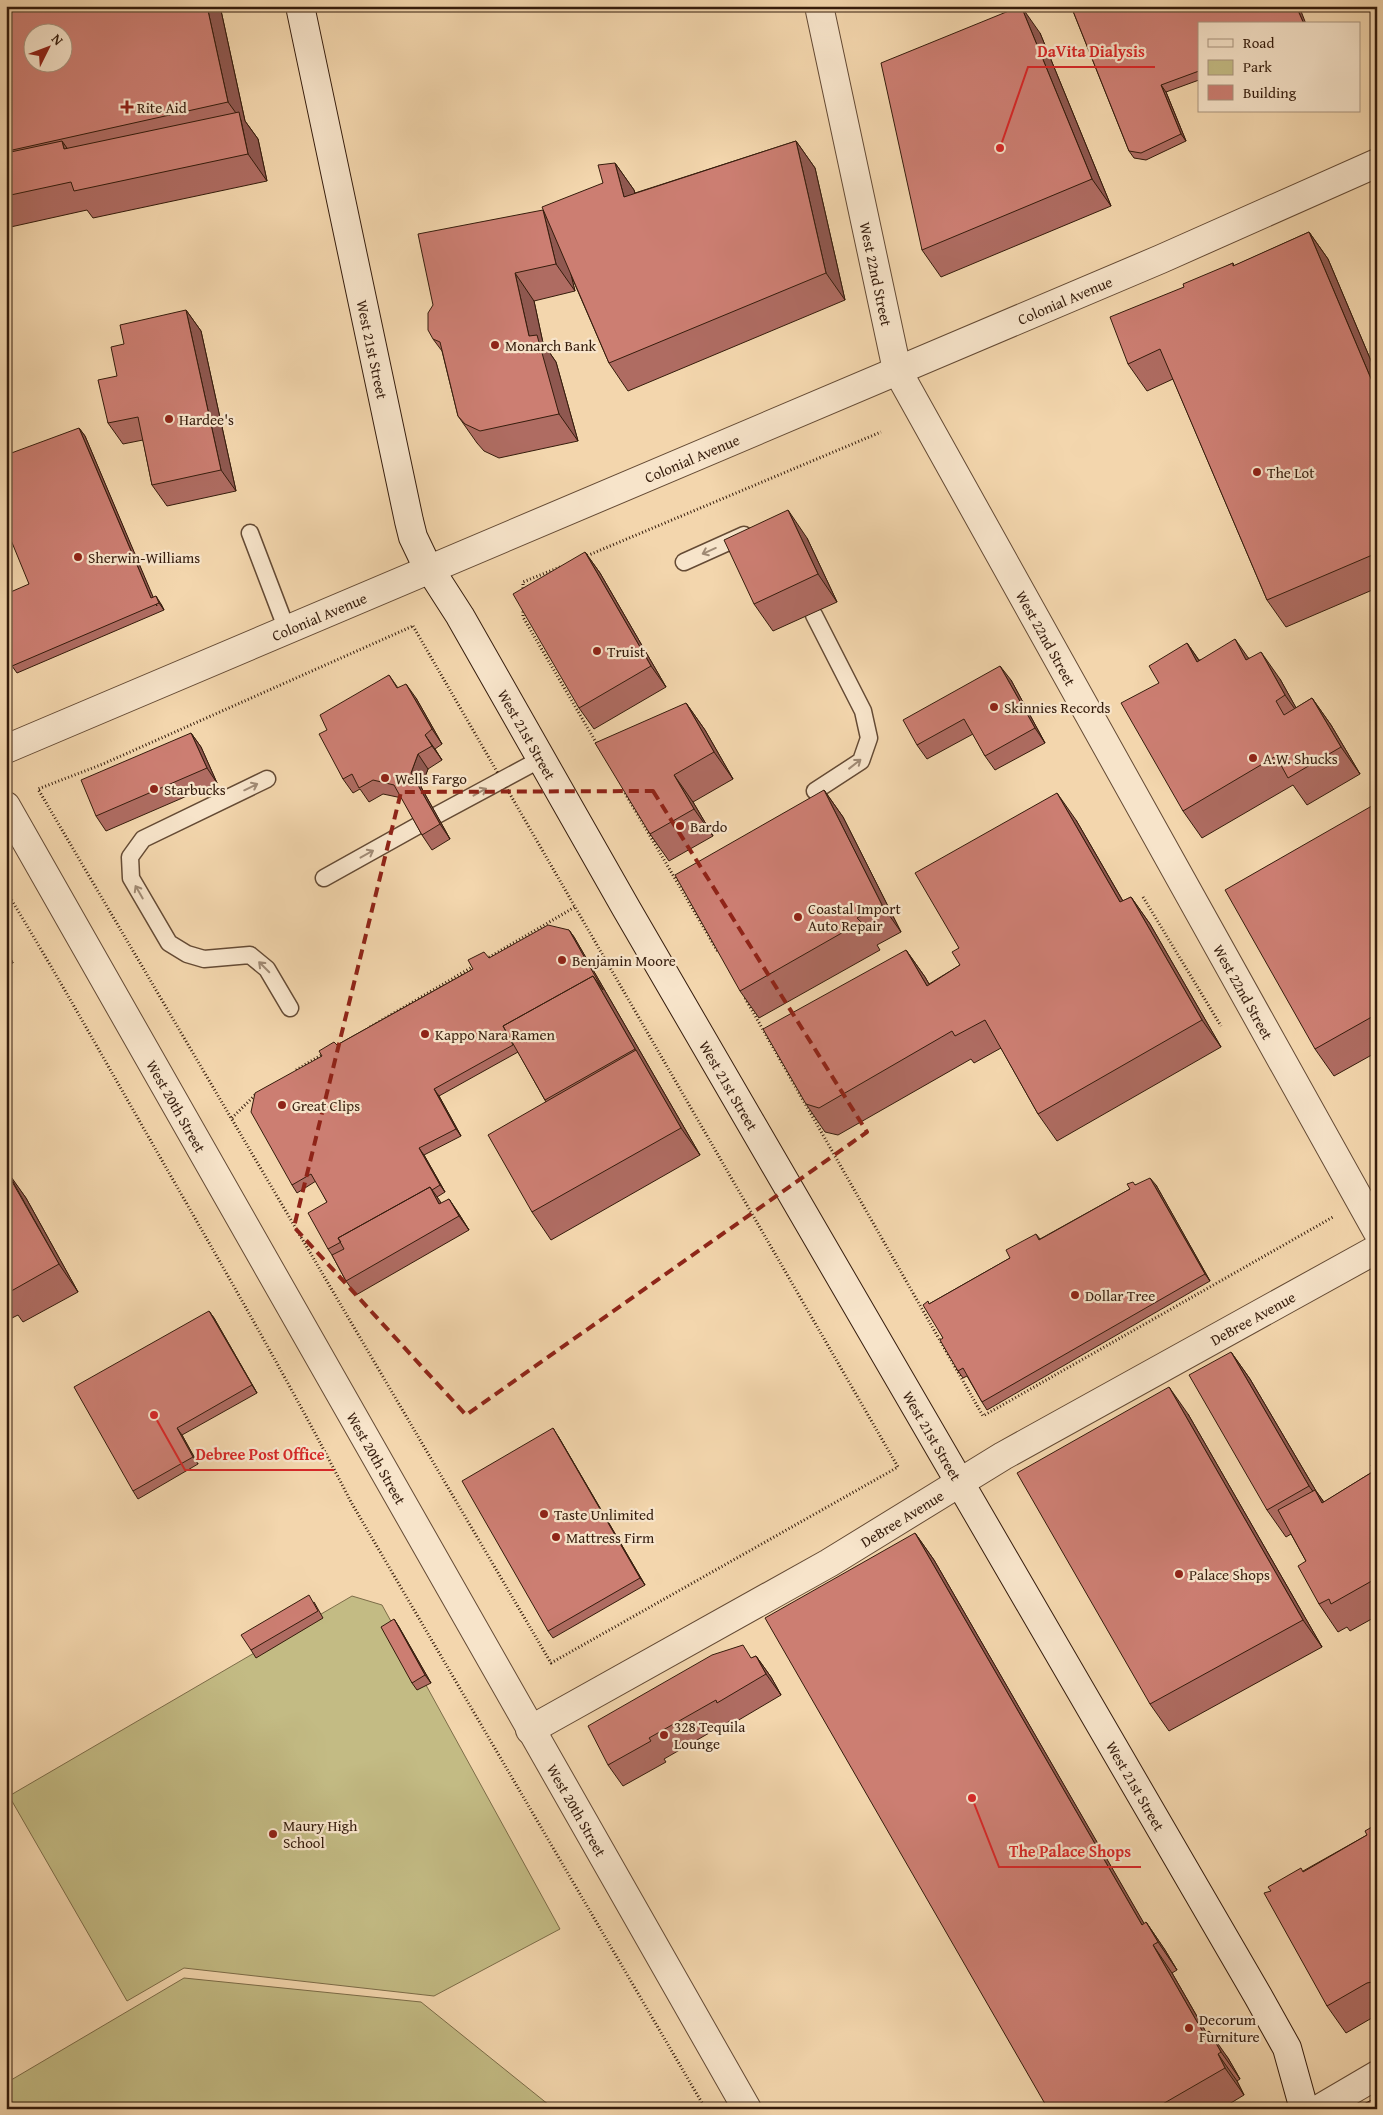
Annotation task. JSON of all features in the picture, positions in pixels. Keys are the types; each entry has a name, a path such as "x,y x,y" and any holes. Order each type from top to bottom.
{"street":[{"name":"West 21st Street","path":"300,6 413,537 424,560 460,616 959,1483 1282,2039 1304,2109"},
{"name":"West 22nd Street","path":"819,6 897,370 1377,1230"},
{"name":"Colonial Avenue","path":"6,749 1161,259 1377,163"},
{"name":"West 20th Street","path":"6,806 747,2109"},
{"name":"DeBree Avenue","path":"530,1730 828,1563 1003,1456 1377,1249"},
{"path":"1319,2109 1377,2075"}],"lane":[{"path":"684,562 748,534 761,531"},
{"path":"250,533 287,630"},
{"path":"814,615 863,711 868,738 861,761 815,792"},
{"path":"438,815 541,759"},
{"path":"267,779 143,839 130,856 131,878 169,943 187,954 204,959 250,955 267,969 290,1008"},
{"path":"324,878 419,826"}],"path":[{"path":"576,560 881,432"},
{"path":"567,564 524,582 523,617 601,751"},
{"path":"413,626 575,906 898,1466 551,1663 38,789 103,764 413,626"},
{"path":"621,785 720,955"},
{"path":"6,891 58,976 224,1268 309,1419 351,1502 705,2109"},
{"path":"1143,897 1224,1031"},
{"path":"368,1028 575,906"},
{"path":"740,990 983,1416 1337,1215"},
{"path":"291,1073 326,1053"},
{"path":"232,1118 257,1093"}],"highlighted area":[{"path":"653,791 867,1132 466,1415 294,1227 401,792"}],"green space":[{"path":"352,1596 382,1605 560,1929 434,1996 184,1968 127,2001 9,1796"},
{"path":"184,1978 421,2002 554,2109 6,2109 6,2083"}],"building":[{"name":"Rite Aid","path":"6,6 207,6 228,102 8,151 6,144"},
{"path":"1021,6 1092,179 922,250 881,63"},
{"path":"1071,6 1296,6 1303,22 1198,22 1198,71 1161,85 1181,134 1141,153 1129,151"},
{"path":"239,112 248,154 74,191 71,182 6,196 6,153 62,141 64,149"},
{"path":"796,141 826,273 609,363 542,207 603,183 598,165 615,163 624,197"},
{"name":"Monarch Bank","path":"543,210 556,264 515,273 529,336 537,335 559,414 480,431 465,424 458,416 440,342 433,339 428,330 428,313 433,305 418,234"},
{"path":"1309,232 1377,393 1377,553 1267,600 1160,349 1128,364 1110,317 1184,287 1183,284 1233,263 1233,266"},
{"name":"Hardee's","path":"186,310 221,470 152,485 138,417 108,423 98,380 117,376 111,347 124,344 120,325"},
{"name":"Sherwin-Williams","path":"79,428 151,598 156,596 159,603 12,666 6,653 6,594 29,584 6,528 6,455"},
{"path":"788,510 818,574 754,604 724,540"},
{"name":"Truist","path":"585,552 651,666 579,708 513,594"},
{"name":"A.W. Shucks","path":"1235,639 1246,660 1261,652 1285,695 1276,701 1284,715 1312,698 1341,747 1288,778 1276,756 1183,811 1121,703 1159,683 1149,666 1187,643 1197,662"},
{"name":"Skinnies Records","path":"1000,666 1035,728 985,756 964,719 917,745 903,720"},
{"name":"Wells Fargo","path":"389,675 397,688 406,684 432,729 425,735 432,746 418,754 411,773 440,824 422,835 394,785 373,780 359,788 352,774 343,779 319,734 327,730 320,715"},
{"path":"686,703 714,752 674,775 694,809 650,834 595,743"},
{"path":"191,733 207,768 96,816 81,780"},
{"name":"Coastal Import Auto Repair","path":"824,790 882,905 857,918 861,922 740,991 675,875"},
{"path":"1057,793 1120,902 1131,897 1202,1020 1038,1114 985,1020 955,1036 952,1031 819,1108 806,1104 763,1029 906,950 927,986 960,965 952,952 959,948 915,873"},
{"path":"1377,803 1377,1014 1315,1049 1225,890"},
{"path":"548,925 569,930 603,990 593,976 503,1026 513,1045 434,1089 456,1129 419,1148 440,1185 432,1190 430,1187 338,1238 341,1242 328,1249 308,1213 327,1202 311,1174 292,1185 251,1112 255,1093 322,1056 319,1051 334,1042 337,1045 473,969 468,960 484,952 489,958"},
{"path":"593,976 635,1049 545,1100 503,1026"},
{"path":"636,1050 681,1128 532,1212 488,1135"},
{"path":"6,1171 59,1264 6,1294"},
{"name":"Dollar Tree","path":"1150,1178 1205,1274 982,1402 963,1368 958,1371 940,1340 943,1338 923,1305 928,1301 929,1304 1010,1258 1006,1250 1036,1234 1039,1240 1130,1189 1127,1184 1133,1182 1135,1185"},
{"path":"430,1187 439,1204 449,1199 459,1216 346,1281 332,1255 344,1249 338,1238"},
{"path":"209,1311 252,1385 177,1428 193,1457 133,1491 74,1387"},
{"path":"1231,1352 1309,1486 1267,1510 1189,1375"},
{"name":"Palace Shops","path":"1169,1387 1303,1620 1150,1704 1017,1473"},
{"name":"Mattress Firm","path":"553,1428 640,1578 548,1631 462,1481"},
{"path":"1377,1462 1377,1578 1331,1604 1329,1599 1319,1604 1298,1566 1306,1561 1278,1510 1315,1490 1322,1503 1374,1471 1371,1465"},
{"path":"915,1533 1142,1925 1146,1922 1158,1942 1153,1945 1204,2034 1209,2031 1221,2052 1218,2054 1225,2068 1154,2109 1048,2109 765,1618"},
{"path":"309,1595 318,1611 251,1650 241,1635"},
{"path":"394,1619 425,1675 412,1683 381,1627"},
{"path":"743,1645 751,1658 756,1656 766,1674 717,1703 716,1700 649,1738 651,1741 608,1765 588,1726 712,1655"},
{"path":"1377,1824 1377,1981 1367,1983 1327,2006 1264,1893 1271,1891 1268,1887 1301,1868 1303,1872 1367,1835 1365,1831"},
{"path":"1377,2097 1377,2109 1363,2109 1364,2104"}],"place":[{"name":"Rite Aid","path":"127,107"},
{"name":"DaVita Dialysis","path":"1000,148"},
{"name":"Monarch Bank","path":"495,345"},
{"name":"Hardee's","path":"169,419"},
{"name":"The Lot","path":"1257,472"},
{"name":"Sherwin-Williams","path":"78,557"},
{"name":"Truist","path":"597,651"},
{"name":"Skinnies Records","path":"994,707"},
{"name":"A.W. Shucks","path":"1253,758"},
{"name":"Wells Fargo","path":"385,778"},
{"name":"Starbucks","path":"154,789"},
{"name":"Bardo","path":"680,826"},
{"name":"Coastal Import Auto Repair","path":"798,917"},
{"name":"Benjamin Moore","path":"562,960"},
{"name":"Kappo Nara Ramen","path":"425,1034"},
{"name":"Great Clips","path":"282,1105"},
{"name":"Dollar Tree","path":"1075,1295"},
{"name":"Debree Post Office","path":"154,1415"},
{"name":"Taste Unlimited","path":"544,1514"},
{"name":"Mattress Firm","path":"556,1537"},
{"name":"Palace Shops","path":"1179,1574"},
{"name":"328 Tequila Lounge","path":"664,1735"},
{"name":"The Palace Shops","path":"972,1798"},
{"name":"Maury High School","path":"273,1834"},
{"name":"Decorum Furniture","path":"1189,2028"}]}
